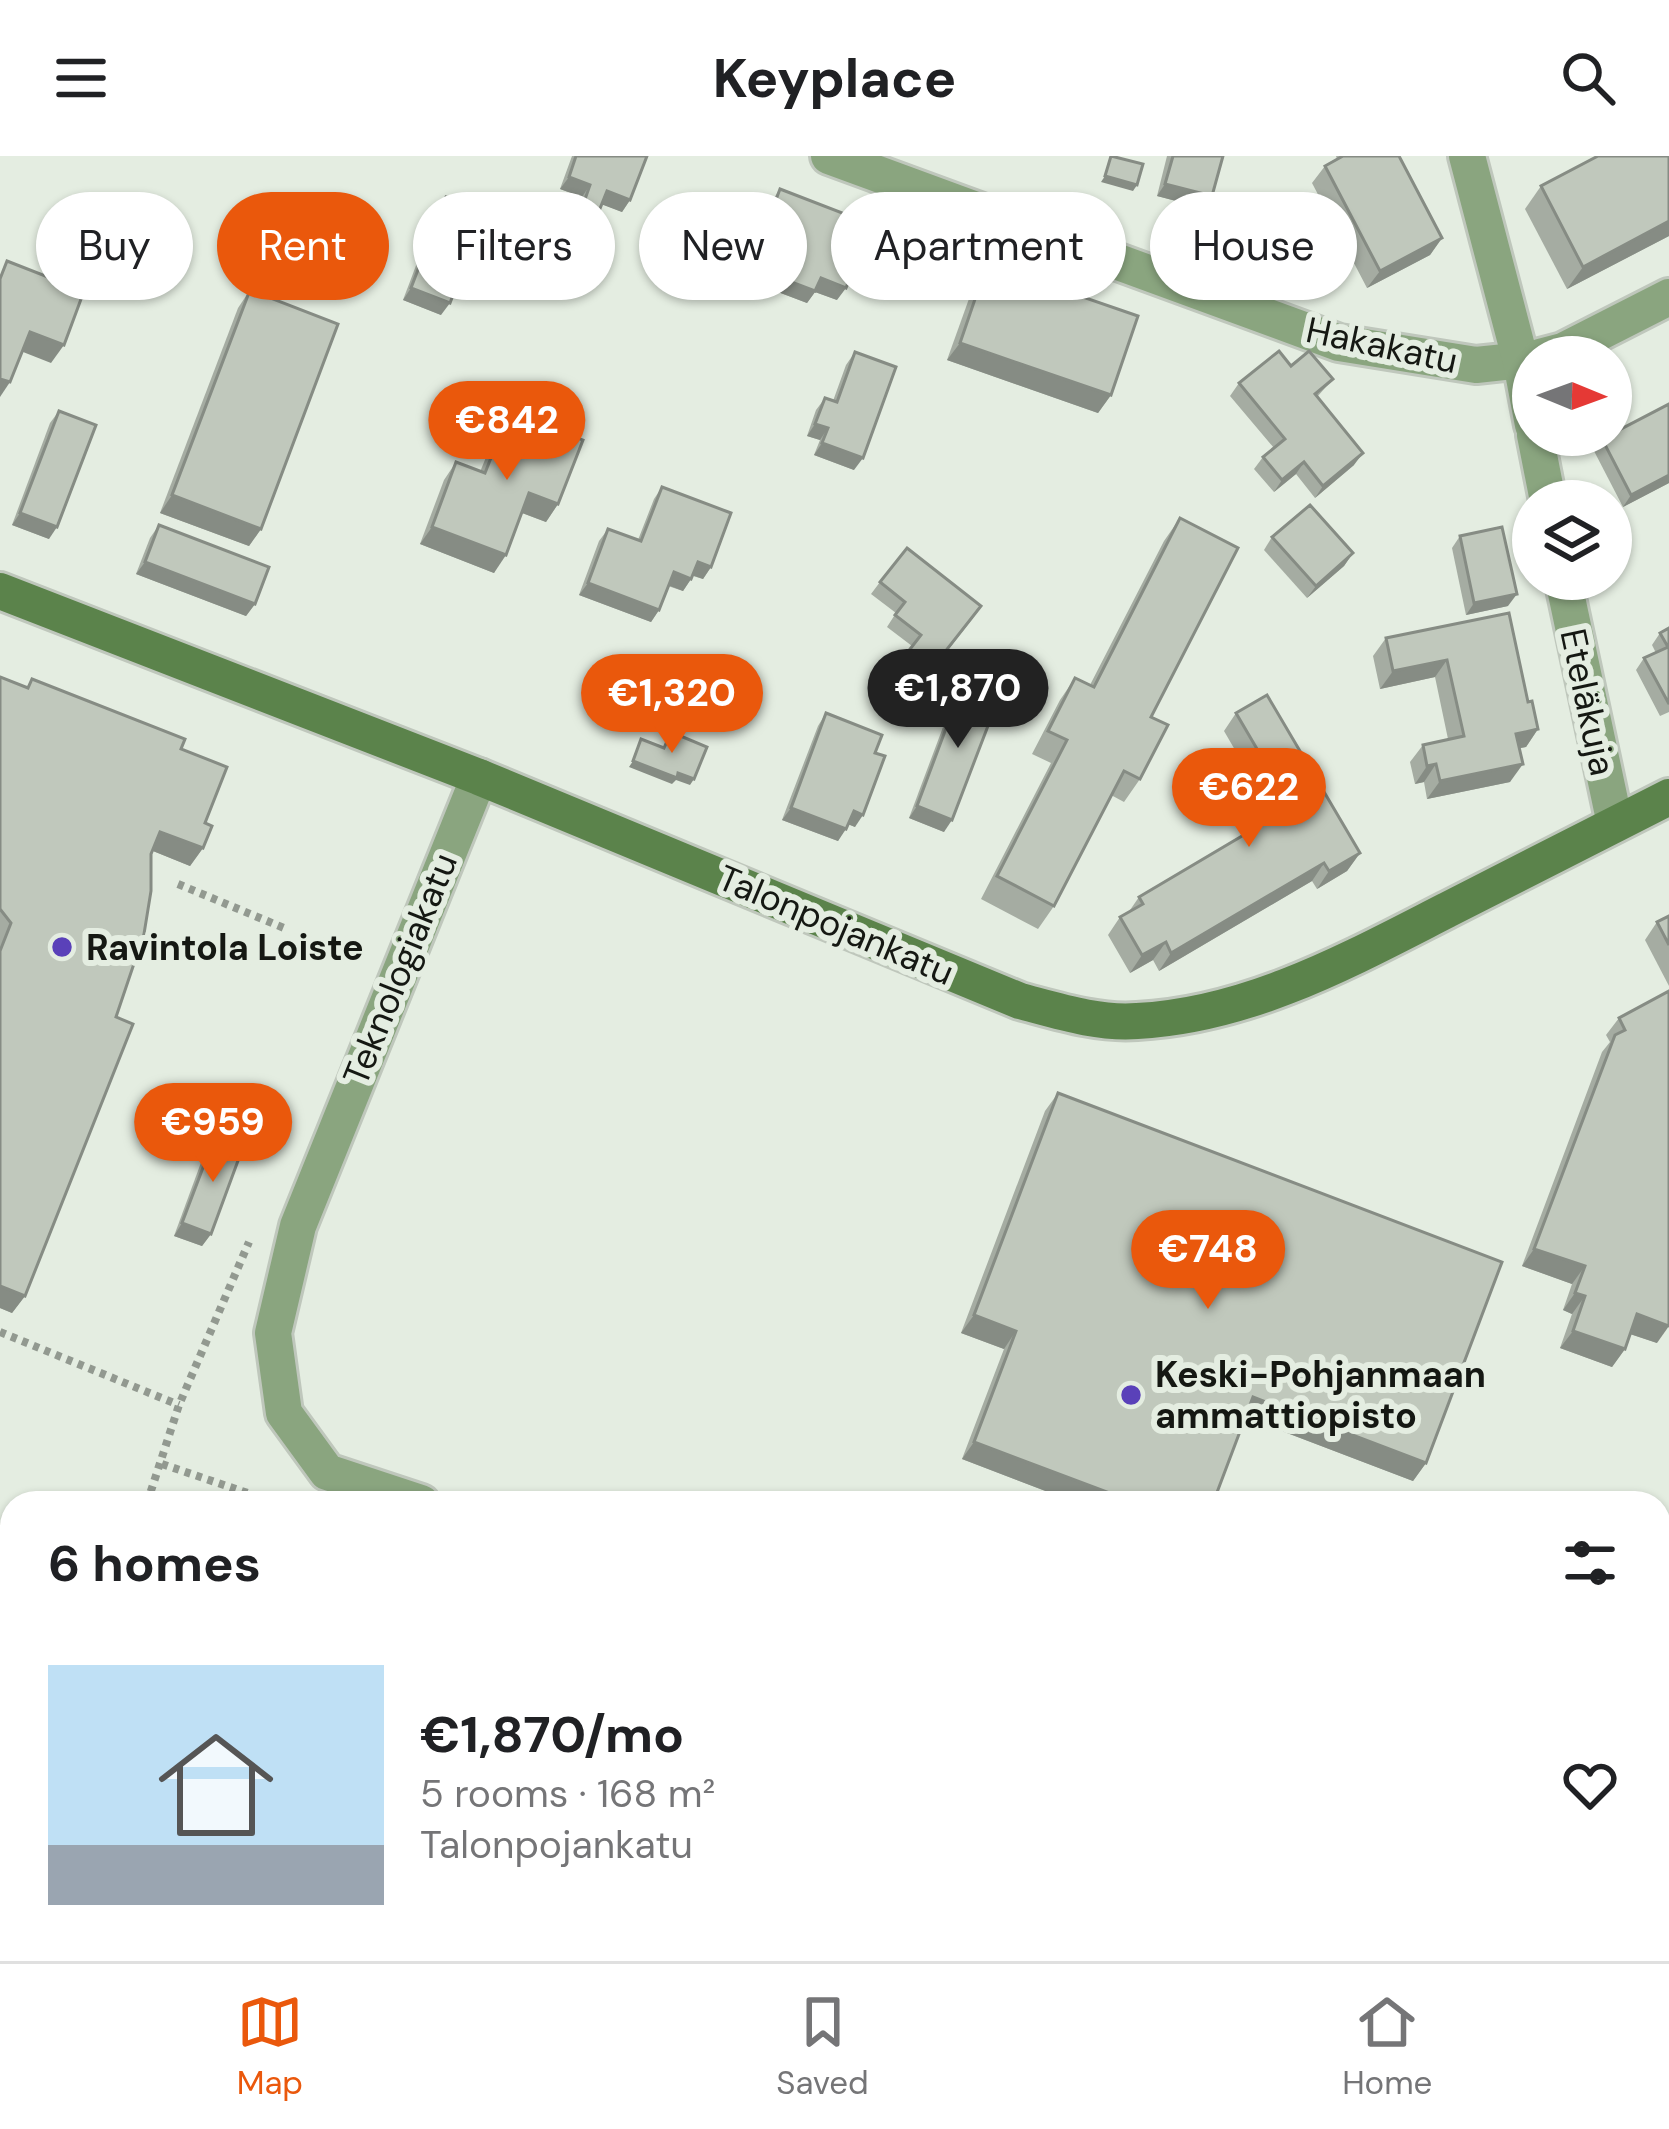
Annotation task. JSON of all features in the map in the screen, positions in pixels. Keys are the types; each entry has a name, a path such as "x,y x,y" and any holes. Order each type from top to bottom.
{"street":[{"name":"Hakakatu","path":"829,156 1339,344 1476,365 1512,362"},
{"path":"1467,156 1523,336"},
{"name":"Hakakatu","path":"1592,336 1669,297"},
{"name":"Talonpojankatu","path":"0,591 478,776 1020,1001 1086,1018 1134,1022 1255,1000 1351,959 1669,796"},
{"name":"Eteläkuja","path":"1567,600 1615,824"},
{"name":"Teknologiakatu","path":"385,1491 327,1472 284,1413 273,1334 298,1226 478,776"}],"path":[{"path":"178,884 284,928"},
{"path":"0,1332 179,1405"},
{"path":"162,1464 242,1491"}],"building":[{"path":"576,156 647,156 630,200 615,192 588,192 590,185 569,177"},
{"path":"1111,156 1143,164 1137,185 1105,176"},
{"path":"1173,156 1223,156 1213,192 1165,184"},
{"path":"1343,156 1399,156 1442,238 1380,271 1357,227 1357,192 1339,192 1325,166"},
{"path":"1598,156 1669,156 1669,221 1583,267 1541,186"},
{"path":"807,199 831,209 831,282 821,278 815,291 807,288"},
{"path":"7,261 36,272 36,300 81,300 64,345 30,332 10,382 0,379 0,279"},
{"path":"246,300 276,300 338,324 261,529 172,495"},
{"path":"975,300 1092,300 1138,316 1111,395 960,343"},
{"path":"1279,351 1291,366 1309,351 1333,379 1315,394 1363,453 1323,486 1304,462 1282,480 1263,457 1285,439 1239,383"},
{"path":"855,352 896,367 863,458 822,443 828,428 815,424 825,398 837,402"},
{"path":"1669,404 1669,475 1632,494 1632,480 1623,480 1611,456 1632,456 1632,423"},
{"path":"59,411 96,425 57,527 20,513"},
{"path":"509,412 583,440 558,504 529,493 506,555 432,527 456,462 485,473"},
{"path":"662,487 731,513 711,567 698,562 691,579 674,572 659,610 588,583 608,529 641,541"},
{"path":"1310,505 1353,553 1316,586 1272,537"},
{"path":"1180,518 1238,548 1151,717 1168,725 1140,779 1124,771 1054,906 997,876 1067,740 1048,731 1075,678 1094,687"},
{"path":"159,525 269,567 255,604 145,562"},
{"path":"1502,527 1512,595 1474,603 1460,536"},
{"path":"907,548 981,606 930,671 907,653 921,635 895,615 905,602 880,582"},
{"path":"1509,613 1538,729 1516,734 1523,764 1440,781 1436,764 1427,766 1423,745 1464,736 1447,660 1393,671 1386,638"},
{"path":"1669,628 1669,704 1644,658 1668,647 1660,633"},
{"path":"0,677 28,688 32,679 185,739 181,749 227,767 205,823 212,826 203,848 160,832 151,854 144,934 116,1017 133,1024 25,1296 0,1286 0,951 11,923 0,909"},
{"path":"963,683 999,697 952,820 917,806"},
{"path":"1267,695 1360,853 1329,871 1324,863 1171,953 1166,942 1142,955 1120,917 1143,904 1139,897 1291,807 1236,713"},
{"path":"826,713 882,735 875,753 885,756 863,815 854,811 846,829 791,808"},
{"path":"671,732 707,747 694,779 678,773 677,778 633,761 641,739 664,748"},
{"path":"1669,916 1669,945 1657,922"},
{"path":"1669,991 1669,1326 1637,1314 1625,1349 1573,1331 1585,1296 1575,1293 1585,1266 1534,1249 1615,1035 1625,1030 1619,1018"},
{"path":"1058,1093 1502,1262 1426,1463 1253,1397 1218,1491 1104,1491 974,1442 1016,1331 974,1315"},
{"path":"215,1136 243,1147 211,1234 182,1223"}],"place":[{"name":"Ravintola Loiste","path":"62,947"},
{"name":"Keski-Pohjanmaan ammattiopisto","path":"1131,1395"}]}
